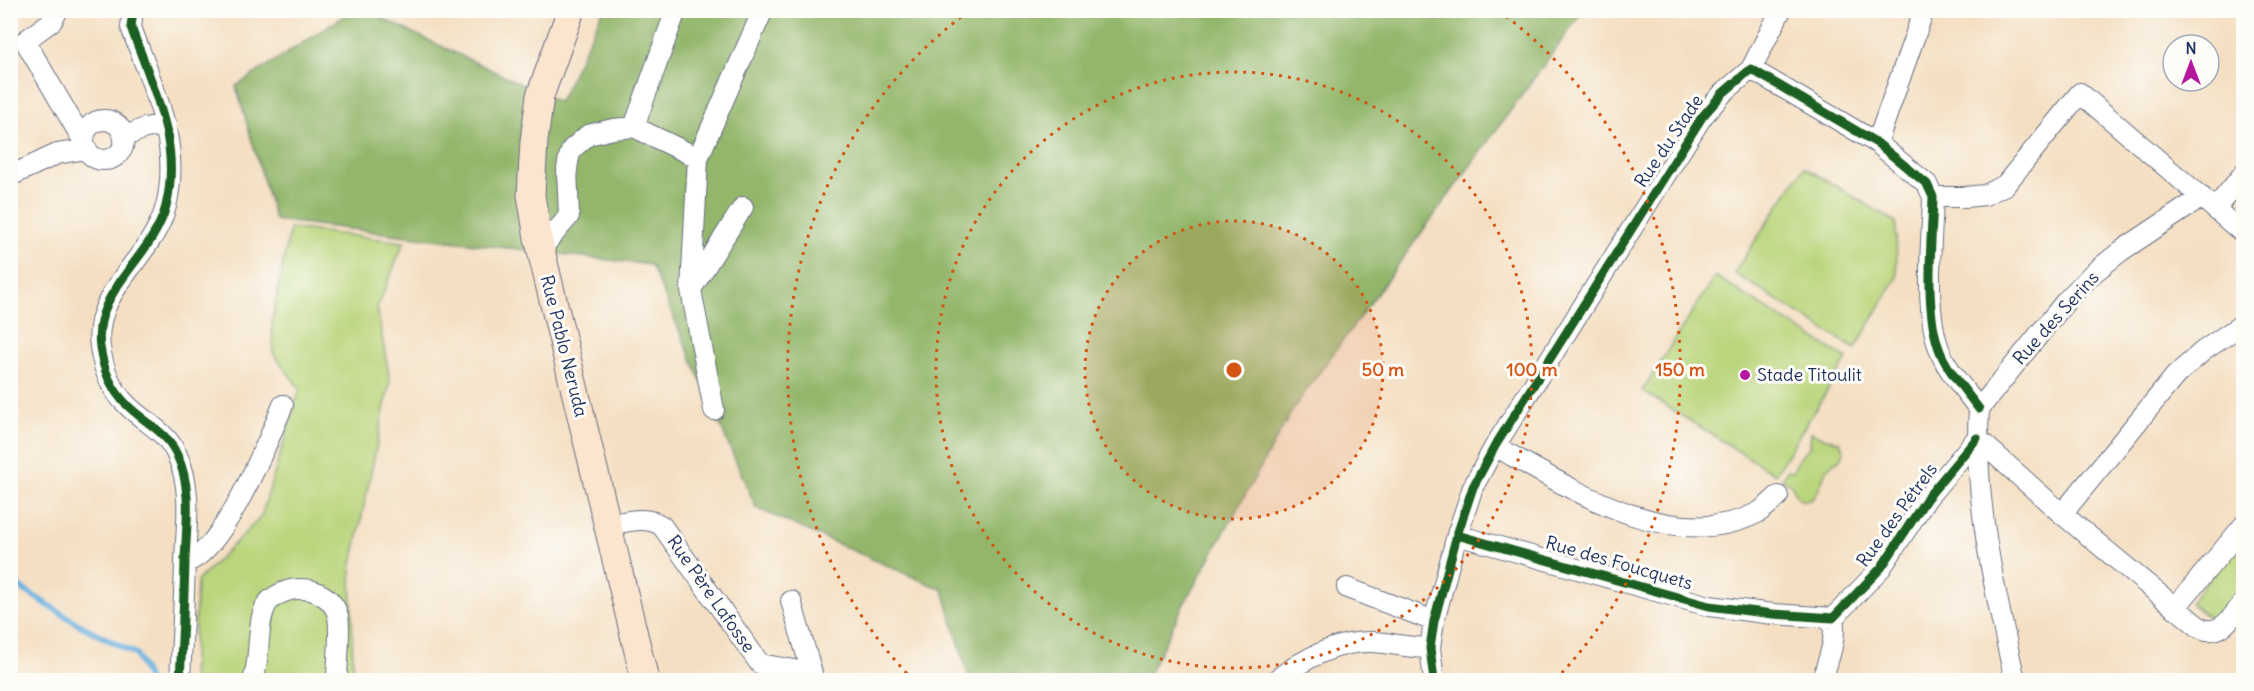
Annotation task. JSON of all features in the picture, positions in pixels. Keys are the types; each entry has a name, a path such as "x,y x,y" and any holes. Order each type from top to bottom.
{"main road":[{"name":"Rue Pablo Neruda","path":"571,10 540,96 531,195 541,249 645,681"}],"street":[{"path":"57,10 52,21 25,41 89,154 100,160 113,158 122,149 124,137 118,125 98,120 87,128 85,145"},
{"path":"133,10 131,27 166,125 171,150 171,176 166,207 152,237 107,302 100,322 99,346 114,390 127,405 156,427 176,452 186,476 188,506 180,681"},
{"path":"634,128 676,10"},
{"path":"714,410 691,290 698,158 763,10"},
{"path":"1781,10 1751,69 1876,143 1927,184 1933,197 1930,291 1934,329 1943,359 1979,409 1977,438 1990,561 2015,681"},
{"path":"1876,143 1924,10"},
{"name":"Rue du Stade","path":"1434,681 1430,648 1434,621 1457,535 1473,487 1495,446 1702,117 1723,93 1751,69"},
{"path":"1933,197 1985,195 2005,185 2080,93 2244,234"},
{"path":"124,137 145,128 166,125"},
{"path":"541,249 569,216 567,169 572,149 588,135 613,129 634,128 698,158"},
{"path":"10,176 57,154 85,145"},
{"name":"Rue des Serins","path":"1979,409 2066,301 2091,275 2121,251 2209,203 2244,173"},
{"path":"691,290 743,207"},
{"path":"2062,514 2176,375 2203,351 2244,323"},
{"path":"185,562 200,556 225,526 266,447 283,405"},
{"path":"1977,438 2062,514 2200,628 2208,632 2224,627 2244,602"},
{"name":"Rue des Pétrels","path":"1833,618 1881,568 1927,498 1977,438"},
{"path":"1495,446 1592,500 1659,523 1693,527 1732,522 1758,513 1778,496"},
{"name":"Rue Père Lafosse","path":"607,525 647,519 662,526 760,664 816,677"},
{"path":"2175,608 2244,525"},
{"name":"Rue des Foucquets","path":"1457,535 1709,606 1833,618"},
{"path":"1347,588 1434,621"},
{"path":"253,681 258,667 262,619 267,603 285,591 301,589 318,592 330,600 338,615 337,681"},
{"name":"Rue Père Lafosse","path":"791,601 816,677"},
{"path":"1822,681 1833,642 1835,630 1833,618"},
{"path":"1276,681 1312,656 1348,643 1382,642 1408,648 1430,648"}],"green space":[{"path":"352,11 367,11 559,102 603,11 1583,11 1295,406 1184,604 1146,680 970,680 943,590 756,508 651,265 275,220 236,86"},
{"path":"1804,167 1896,222 1897,277 1855,349 1734,273"},
{"path":"290,228 404,242 377,308 390,381 351,569 353,680 192,680 197,581 261,517 300,389 273,353 272,320"},
{"name":"Stade Titoulit","path":"1715,276 1847,359 1775,474 1642,391"},
{"path":"1811,432 1826,439 1839,441 1844,451 1842,457 1828,468 1815,496 1806,501 1799,499 1791,484 1782,479 1787,470 1793,471 1798,460 1810,446"},
{"path":"2243,534 2243,589 2216,623 2190,603"}],"waterway":[{"path":"10,581 78,624 136,654 148,680"}],"cycle path":[{"path":"133,10 131,27 156,93 167,137 170,182 166,206 159,225 105,308 100,327 100,347 103,363 116,392 167,439 182,468 187,494 187,521 180,680"},
{"path":"1434,680 1430,648 1434,621 1457,535 1473,487 1495,446 1702,117 1723,93 1751,69 1877,143 1927,184 1933,197 1930,280 1933,324 1937,343 1956,379 1979,409"},
{"path":"1457,535 1709,606 1833,618 1881,568 1927,498 1977,438"}],"place":[{"name":"Stade Titoulit","path":"1745,375"}]}
